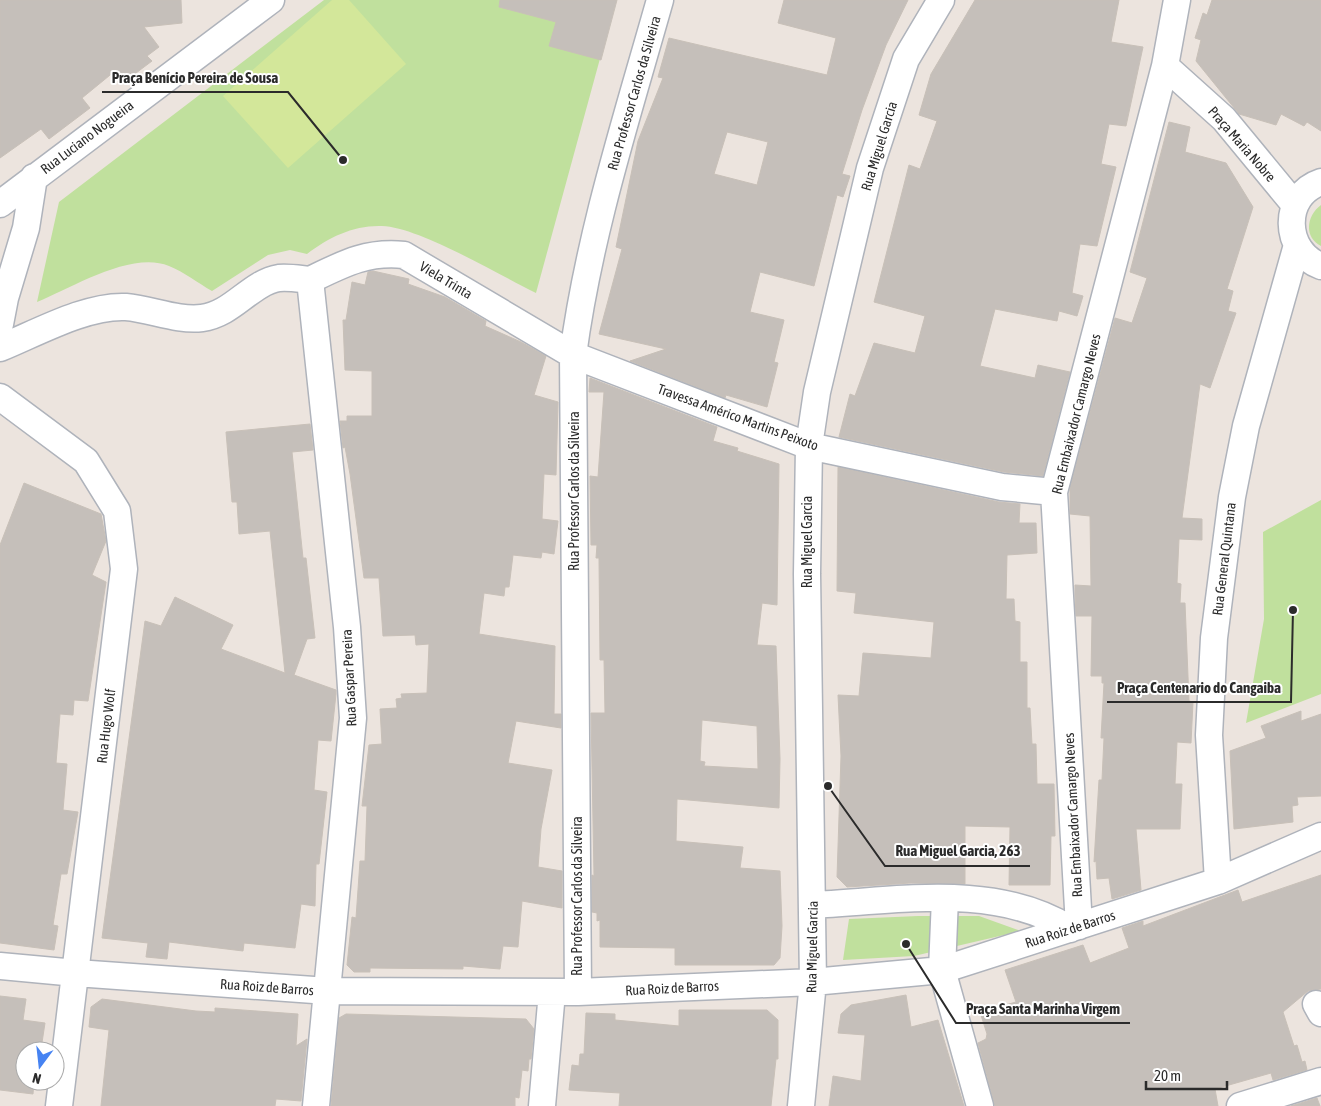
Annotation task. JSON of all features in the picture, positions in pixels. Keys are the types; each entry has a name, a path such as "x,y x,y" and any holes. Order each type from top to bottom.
{"street":[{"name":"Rua Luciano Nogueira","path":"0,204 271,0"},
{"name":"Rua Professor Carlos da Silveira","path":"578,992 573,355 580,300 606,195 660,0"},
{"name":"Rua Miguel Garcia","path":"801,1106 813,982 807,574 808,446 817,392 870,168 906,59 941,0"},
{"name":"Rua Embaixador Camargo Neves","path":"1075,928 1054,492 1165,66 1177,0"},
{"name":"Praça Maria Nobre","path":"1165,66 1224,119 1295,205"},
{"path":"0,324 26,228 34,177"},
{"path":"1321,182 1303,192 1295,205 1291,218 1292,232 1297,245 1306,257 1321,266"},
{"name":"Rua General Quintana","path":"1218,881 1209,735 1215,628 1232,497 1246,426 1297,245"},
{"name":"Viela Trinta","path":"310,280 355,259 383,253 404,255 573,355"},
{"path":"0,348 83,314 104,308 144,309 183,318 202,318 219,314 264,284 278,278 310,280"},
{"name":"Rua Gaspar Pereira","path":"310,280 347,627 353,718 316,1106"},
{"name":"Travessa Américo Martins Peixoto","path":"573,355 808,446 1002,487 1054,492"},
{"name":"Rua Hugo Wolf","path":"0,397 86,461 116,511 124,569 59,1106"},
{"name":"Rua Roiz de Barros","path":"0,966 76,974 328,991 552,992 813,982 942,970 1218,881 1321,836"},
{"path":"813,905 945,898 998,902 1035,911 1075,928"},
{"path":"945,898 942,970 980,1106"},
{"path":"542,1106 552,992"},
{"path":"1240,1106 1321,1081"}],"green space":[{"path":"324,0 616,0 536,293 481,264 416,234 398,228 372,226 342,233 324,242 307,254 290,250 268,255 212,291 186,274 169,266 154,262 138,263 102,273 37,302 59,202"},
{"path":"332,0 349,0 406,64 288,168 223,96"},
{"path":"1321,205 1321,246 1311,237 1309,226 1313,214"},
{"path":"1321,500 1321,694 1246,723 1264,619 1263,532"},
{"path":"979,916 1021,931 914,956 843,960 849,919"}],"building":[{"path":"0,0 181,0 182,23 144,27 159,47 147,56 152,61 124,82 115,71 82,98 90,108 49,139 41,129 0,158"},
{"path":"500,0 617,0 601,60 549,46 556,22 499,7"},
{"path":"784,0 908,0 886,45 862,110 842,174 850,176 843,197 837,195 814,286 760,272 750,312 784,320 774,362 778,363 767,407 726,395 725,398 630,361 666,349 599,334 622,249 616,247 638,141 663,78 658,77 669,38 827,75 836,38 778,23","holes":["727,132 768,142 757,185 714,174"]},
{"path":"975,0 1119,0 1111,42 1143,47 1126,126 1109,124 1101,164 1116,167 1097,246 1080,244 1072,293 1083,296 1077,316 1059,311 1057,321 995,309 980,366 1035,378 1038,365 1070,372 1043,476 1004,472 839,437 850,394 855,396 874,343 915,353 925,316 874,302 909,165 920,169 937,121 919,115 931,74"},
{"path":"1212,0 1321,0 1321,131 1307,122 1304,126 1281,114 1276,125 1239,114 1196,61 1201,40 1195,38 1203,13 1207,15"},
{"path":"1169,122 1190,127 1185,152 1226,163 1253,207 1227,289 1233,291 1228,311 1236,313 1210,388 1200,384 1182,518 1202,519 1202,540 1179,539 1177,583 1181,584 1180,603 1185,603 1189,701 1193,702 1191,743 1177,742 1175,784 1182,784 1180,829 1136,829 1141,890 1112,899 1109,878 1097,879 1096,861 1094,862 1099,780 1102,780 1104,738 1101,738 1104,683 1102,683 1102,676 1091,676 1092,616 1076,616 1075,585 1091,586 1090,516 1070,514 1070,488 1115,318 1132,323 1147,278 1130,272"},
{"path":"373,271 409,279 408,284 445,297 486,321 485,326 521,342 546,356 534,395 558,402 556,475 544,474 542,519 558,521 554,554 542,552 541,558 513,555 509,587 505,587 504,596 484,593 479,634 555,646 554,714 561,714 561,728 516,721 508,763 552,770 541,829 538,867 562,871 562,908 522,901 518,947 503,946 500,969 463,966 463,969 370,968 370,972 354,972 347,965 352,917 356,918 360,861 365,861 367,806 362,806 369,745 382,744 380,709 397,708 396,699 402,698 401,694 427,693 429,644 416,645 415,635 383,636 379,578 364,578 350,474 345,447 343,448 340,421 347,421 347,416 372,416 372,371 345,370 343,320 346,320 352,282 365,285 368,272"},
{"path":"590,378 717,427 713,441 738,448 737,451 779,464 777,605 762,603 757,645 776,646 780,759 779,808 677,799 676,841 743,847 740,868 780,871 782,926 780,958 774,965 675,965 675,948 600,947 600,920 597,921 597,913 592,912 592,875 594,876 591,713 605,713 604,660 600,660 599,558 596,558 597,545 591,545 590,476 598,477 604,392 589,392","holes":["702,720 757,726 758,769 704,766 705,762 700,761"]},
{"path":"310,424 313,450 292,452 303,558 306,558 315,638 307,639 294,675 336,690 331,741 318,740 314,790 327,792 319,864 316,864 315,906 301,904 295,948 244,943 243,951 169,942 167,959 146,957 148,943 102,938 145,621 161,626 175,597 233,625 221,649 285,673 270,531 239,534 237,502 232,502 226,432"},
{"path":"838,467 999,502 1020,504 1019,523 1036,523 1037,553 1007,555 1006,599 1014,599 1015,621 1020,622 1020,662 1027,662 1027,708 1030,708 1032,744 1036,744 1037,784 1054,784 1055,836 1051,836 1050,885 1009,885 1010,827 965,826 965,884 911,883 847,887 837,877 841,756 838,695 859,696 863,653 931,658 934,622 854,613 856,593 837,591"},
{"path":"24,483 101,514 106,541 92,575 106,582 88,701 74,700 73,715 60,714 56,763 67,764 63,810 78,812 67,874 61,874 53,925 58,926 54,950 0,943 0,545"},
{"path":"1301,711 1301,721 1321,714 1321,796 1297,797 1298,805 1292,806 1293,822 1234,829 1230,751 1266,738 1261,726"},
{"path":"1321,875 1321,989 1308,991 1283,1012 1294,1046 1297,1045 1302,1062 1305,1061 1307,1070 1273,1080 1271,1073 1215,1089 1218,1106 995,1106 978,1043 986,1039 987,1034 980,1012 1016,1002 1005,970 1083,945 1090,963 1129,948 1122,928 1143,921 1143,926 1238,890 1242,902"},
{"path":"906,995 911,1027 938,1020 964,1106 829,1106 833,1076 861,1081 865,1035 838,1033 841,1014 851,1005"},
{"path":"0,996 26,999 23,1020 45,1023 42,1041 15,1041 15,1091 33,1091 33,1094 0,1090"},
{"path":"102,999 196,1011 215,1012 215,1008 298,1014 296,1046 307,1039 301,1101 276,1099 275,1106 101,1106 109,1030 89,1027 91,1007"},
{"path":"679,1010 767,1010 778,1020 778,1059 776,1059 771,1106 619,1106 620,1093 569,1090 572,1065 579,1066 580,1054 584,1054 586,1013 615,1014 615,1020 679,1026"},
{"path":"346,1014 526,1019 534,1029 531,1059 529,1059 528,1071 522,1070 519,1098 515,1097 515,1106 331,1106 339,1018"},
{"path":"1317,1098 1320,1106 1291,1106"}],"place":[{"name":"Praça Benício Pereira de Sousa","path":"343,160"},
{"name":"Praça Centenario do Cangaiba","path":"1293,610"},
{"name":"Rua Miguel Garcia, 263","path":"828,786"},
{"name":"Praça Santa Marinha Virgem","path":"906,944"}]}
